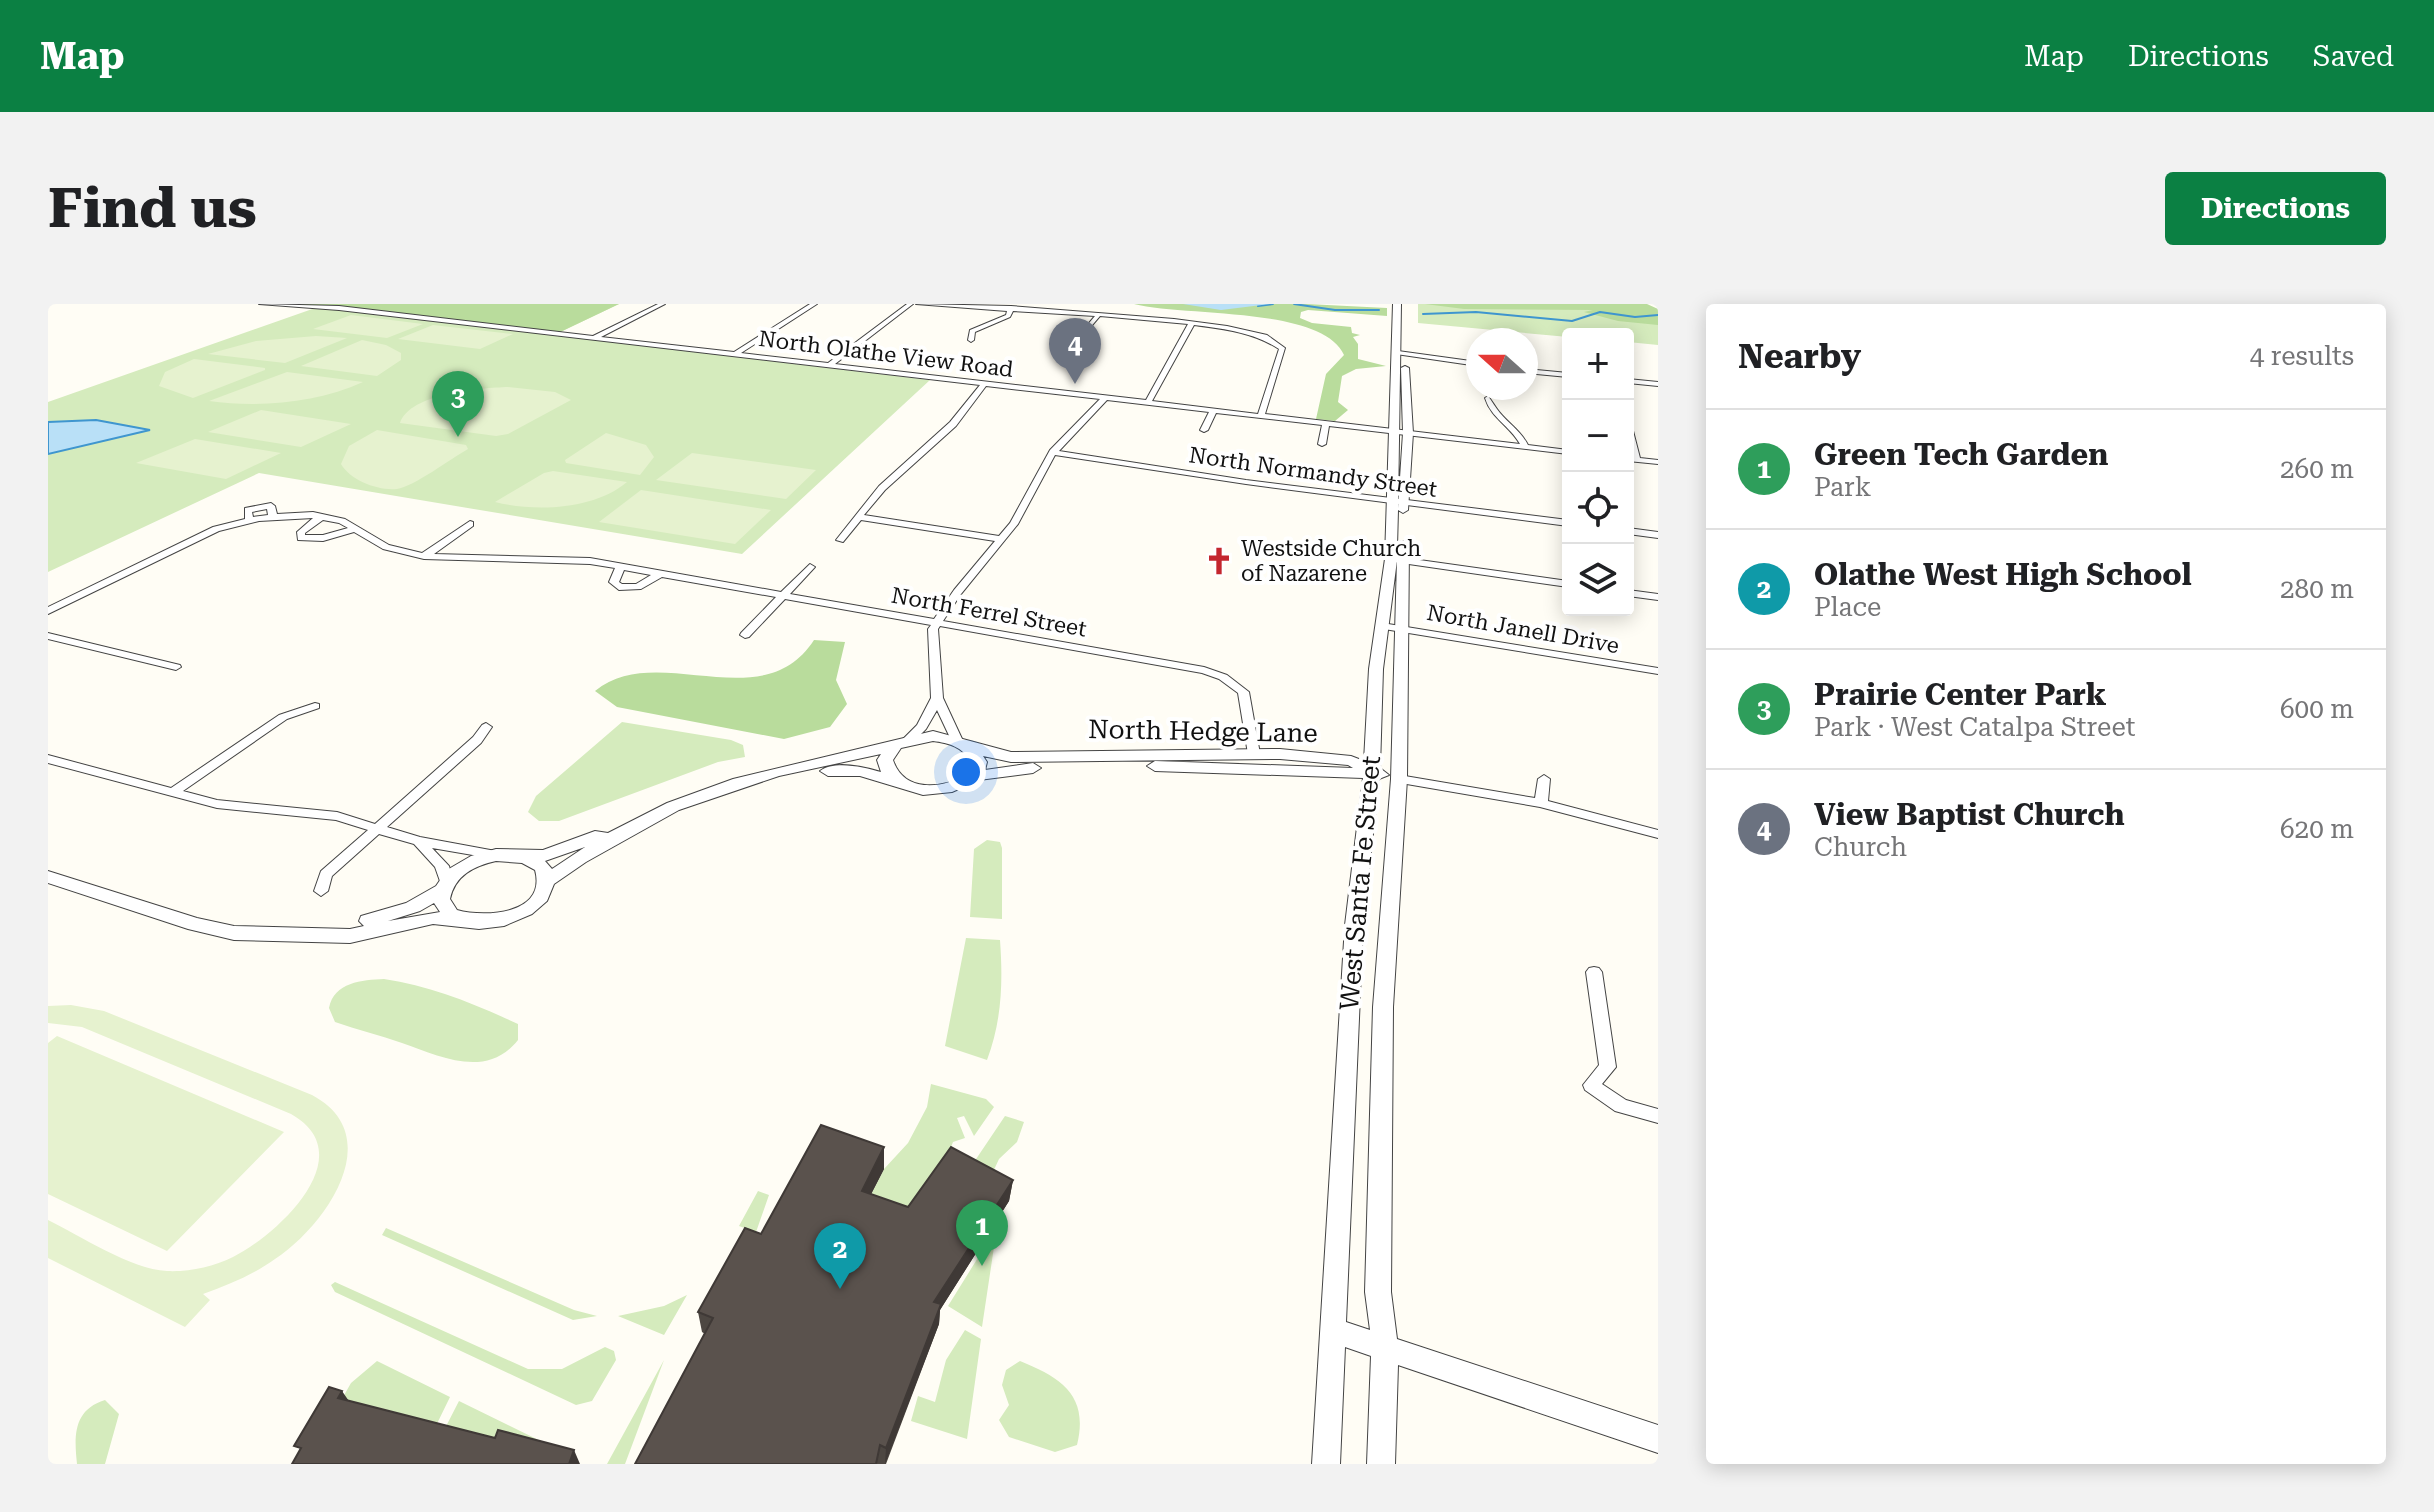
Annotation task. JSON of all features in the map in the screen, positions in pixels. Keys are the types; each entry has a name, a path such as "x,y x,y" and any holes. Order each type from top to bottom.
{"street":[{"name":"North Olathe View Road","path":"262,304 339,308 1562,451"},
{"path":"593,339 662,304"},
{"path":"734,355 814,304"},
{"path":"829,366 910,304"},
{"path":"919,304 1010,306 1249,330 1281,344 1261,416"},
{"name":"West Santa Fe Street","path":"1397,304 1408,433 1398,501"},
{"name":"West Santa Fe Street","path":"1381,1464 1385,1346 1378,1292 1383,1007 1399,779 1402,629 1397,560 1398,501 1392,431 1407,304"},
{"path":"971,340 969,335 975,328 1008,316 1010,306"},
{"path":"1076,342 1099,314"},
{"path":"1148,403 1192,323"},
{"path":"1402,354 1466,360"},
{"path":"1538,372 1562,374"},
{"path":"1634,382 1658,384"},
{"path":"840,540 882,488 953,424 984,384"},
{"path":"975,776 979,762 963,745 937,698 930,636 937,622 1003,539 1053,452 1105,398"},
{"path":"1489,400 1491,409 1517,430 1525,447"},
{"path":"1204,430 1213,411"},
{"path":"1322,444 1326,424"},
{"name":"North Normandy Street","path":"1053,452 1232,480 1562,522"},
{"path":"1634,459 1658,462"},
{"name":"North Ferrel Street","path":"48,611 204,535 273,516 322,516 386,547 424,556 566,559 621,566 1204,670 1223,677 1243,692 1254,754"},
{"path":"322,516 301,532 301,538 323,538 354,529"},
{"path":"858,517 1003,539"},
{"path":"424,556 470,524"},
{"path":"1634,532 1658,535"},
{"path":"1397,560 1562,583"},
{"name":"West Santa Fe Street","path":"1326,1464 1352,941 1372,773 1382,626 1397,560"},
{"path":"621,566 614,582 619,587 638,587 661,573"},
{"path":"745,635 810,567"},
{"path":"1634,594 1658,597"},
{"name":"North Janell Drive","path":"1382,626 1658,671"},
{"path":"48,636 176,667"},
{"path":"899,782 886,768 885,760 922,727 937,698"},
{"path":"172,793 283,717 315,706"},
{"path":"321,891 326,874 477,740 486,727"},
{"name":"North Hedge Lane","path":"902,742 933,736 1011,757 1254,754 1351,761 1372,773"},
{"path":"48,759 217,804 337,816 417,841 496,855 523,856 545,855 623,829 692,796 902,742"},
{"name":"North Hedge Lane","path":"899,782 914,788 945,790 975,776 1004,770 1095,766 1258,767 1372,773"},
{"path":"773,775 861,771 899,782"},
{"path":"1372,773 1541,803 1658,834"},
{"path":"1541,803 1544,779"},
{"path":"48,877 215,930 276,937 371,933 433,918 493,922 518,915 537,902 548,880 623,829"},
{"path":"417,841 442,866 444,908 462,921"},
{"path":"323,934 386,917 444,886 467,864 496,855"},
{"path":"523,856 545,870 548,880"},
{"path":"1594,972 1608,1067 1591,1085 1621,1106 1658,1116"},
{"path":"1332,1330 1658,1439"}],"green space":[{"path":"295,304 619,304 554,335 930,380 742,554 259,473 48,572 48,402 318,307"},
{"path":"300,304 619,304 556,334"},
{"path":"1134,304 1307,304 1387,308 1387,316 1308,310 1301,312 1300,318 1312,323 1351,327 1352,333 1360,335 1353,337 1358,344 1358,359 1386,366 1356,369 1342,376 1338,402 1348,410 1335,421 1316,419 1326,374 1344,355 1331,339 1309,328 1281,321"},
{"path":"1418,304 1582,304 1658,310 1658,345 1634,343 1634,328 1562,328 1562,336 1538,334 1538,328 1472,328 1418,323"},
{"path":"1425,304 1647,304 1658,309 1658,325 1618,321 1584,312 1593,310 1464,309"},
{"path":"351,315 423,324 387,338 313,329"},
{"path":"433,325 513,334 480,349 398,339"},
{"path":"316,336 347,338 285,363 208,354 256,341"},
{"path":"362,340 386,345 401,353 401,360 377,376 301,366"},
{"path":"194,359 265,370 193,398 159,386 165,372"},
{"path":"287,372 363,382 327,395 288,402 248,404 209,401"},
{"path":"508,387 555,392 571,400 508,434 496,436 400,423 406,413 431,399 465,391"},
{"path":"261,410 351,424 301,447 208,432"},
{"path":"377,430 466,445 468,449 404,487 382,488 351,475 341,464 349,446"},
{"path":"606,433 646,445 654,457 640,475 566,463 565,460"},
{"path":"195,439 281,453 226,479 136,463"},
{"path":"692,453 816,470 786,499 656,480"},
{"path":"553,471 627,482 598,498 564,506 528,507 495,502 544,473"},
{"path":"641,490 771,510 735,544 599,522"},
{"path":"814,640 845,642 836,680 847,704 830,727 784,739 617,707 595,691 620,677 648,673 738,678 767,675 792,663"},
{"path":"622,722 731,740 743,745 745,757 718,762 559,821 539,821 528,812 536,796"},
{"path":"987,840 1000,842 1002,848 1002,919 970,917 974,849"},
{"path":"966,938 1000,940 1000,1001 987,1060 945,1046"},
{"path":"384,979 436,991 518,1024 518,1040 492,1059 462,1061 335,1022 329,1008 337,993 350,984"},
{"path":"71,1005 104,1011 312,1095 335,1112 346,1133 347,1156 341,1180 313,1225 267,1265 203,1294 210,1300 185,1327 48,1258 48,1220 106,1251 153,1269 175,1271 209,1266 251,1246 290,1213 306,1193 316,1171 319,1151 311,1131 291,1114 82,1027 48,1023 48,1006"},
{"path":"57,1036 284,1132 167,1251 48,1194 48,1043"},
{"path":"931,1084 986,1099 994,1107 974,1136 964,1116 957,1118 965,1138 953,1142 943,1168 902,1227 862,1212 884,1169 908,1143 927,1107"},
{"path":"1005,1116 1024,1122 1017,1142 999,1159 992,1174 968,1171"},
{"path":"758,1191 769,1195 756,1232 739,1226"},
{"path":"997,1227 982,1327 948,1306"},
{"path":"386,1228 574,1310 597,1316 573,1320 382,1235"},
{"path":"335,1282 528,1369 562,1369 605,1347 614,1351 616,1360 592,1401 576,1405 335,1292 331,1285"},
{"path":"687,1295 664,1335 618,1316 664,1306"},
{"path":"965,1330 981,1339 967,1439 911,1421 918,1396 935,1402 946,1360"},
{"path":"664,1360 625,1464 607,1464"},
{"path":"377,1361 450,1397 430,1438 305,1464 351,1383"},
{"path":"1020,1361 1048,1374 1069,1391 1079,1414 1077,1445 1055,1452 1009,1437 999,1420 1009,1405 1002,1385 1006,1370"},
{"path":"105,1400 119,1414 105,1464 77,1464 76,1434 81,1417 94,1404"},
{"path":"459,1401 563,1452 439,1440"}],"water":[{"path":"96,420 150,430 48,454 48,422"}],"building":[{"path":"821,1125 884,1147 862,1191 908,1207 951,1147 1013,1180 934,1302 941,1304 886,1448 880,1445 876,1464 635,1464 713,1318 698,1312 745,1228 761,1234"},
{"path":"329,1387 342,1391 338,1398 495,1438 498,1430 574,1450 569,1464 292,1464 301,1448 294,1446"}],"waterway":[{"path":"1189,304 1221,307 1264,304"},
{"path":"1258,306 1273,304"},
{"path":"1294,304 1335,310 1379,310"},
{"path":"1423,314 1476,312 1572,321 1600,312 1635,317 1658,315"}],"place":[{"name":"View Baptist Church","path":"1075,384"},
{"name":"Prairie Center Park","path":"458,437"},
{"name":"Westside Church of Nazarene","path":"1219,561"},
{"name":"Green Tech Garden","path":"982,1266"},
{"name":"Olathe West High School","path":"840,1289"}]}
